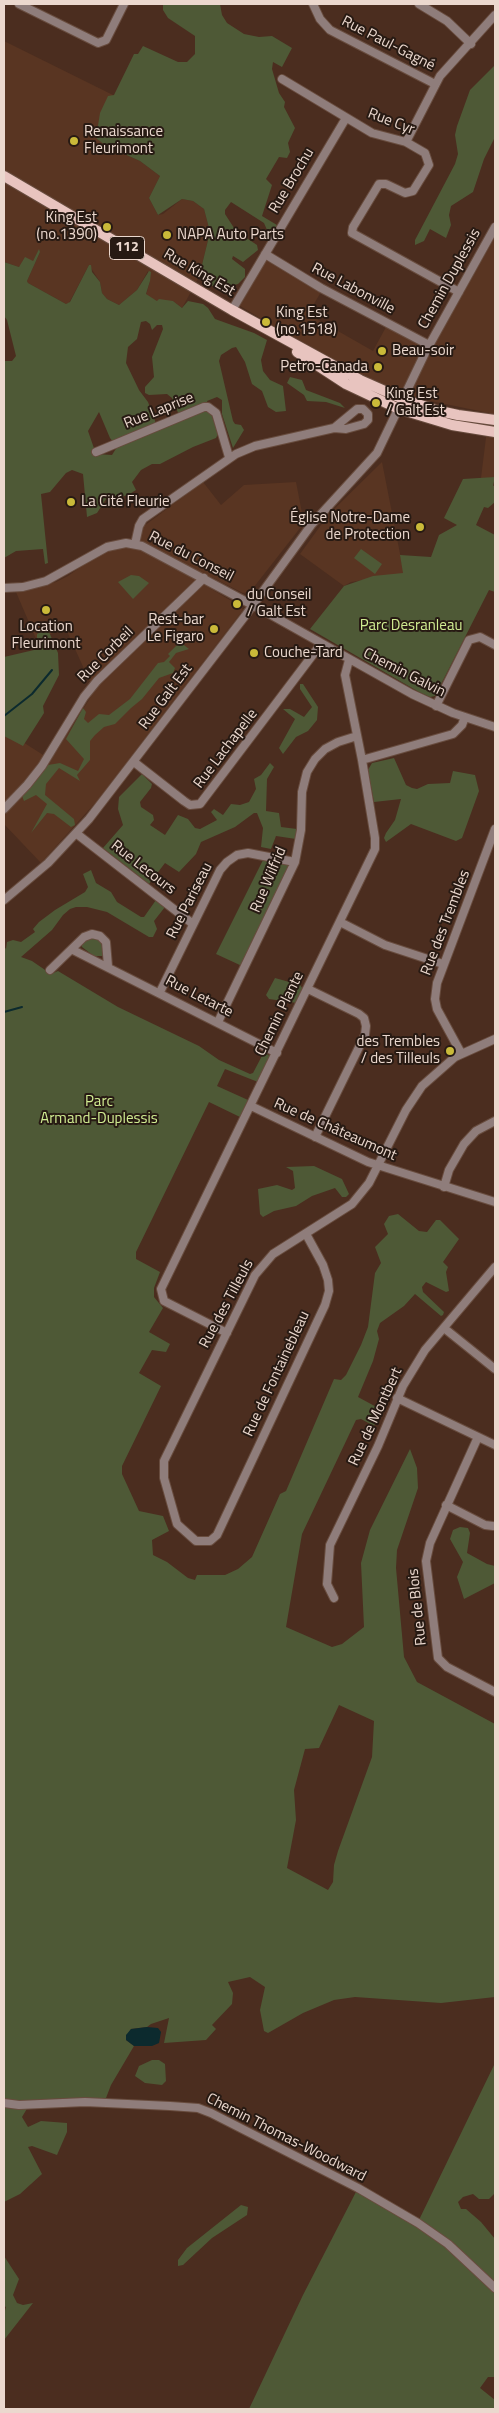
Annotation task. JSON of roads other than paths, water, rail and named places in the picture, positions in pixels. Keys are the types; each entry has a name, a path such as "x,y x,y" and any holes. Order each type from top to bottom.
{"main road":[{"name":"Rue King Est","path":"4,176 232,310 360,380 403,399 451,414 495,420"},
{"name":"Rue King Est","path":"250,320 327,373 399,409 444,423 495,432"}],"street":[{"path":"19,4 94,42 102,42 108,37 124,4"},
{"name":"Rue Paul-Gagné","path":"313,4 320,19 330,30 435,84"},
{"path":"419,4 428,6 471,44"},
{"path":"406,142 435,84 495,15"},
{"name":"Rue Cyr","path":"282,79 378,135 406,142 425,153 429,161 417,186 410,192 405,193 386,184 379,184 353,227 352,233 459,292"},
{"name":"Rue Brochu","path":"232,310 346,118"},
{"name":"Chemin Duplessis","path":"403,399 429,345 495,227"},
{"name":"Rue Labonville","path":"265,254 321,288 429,345"},
{"name":"Rue Galt Est","path":"4,900 35,876 77,834 134,762 312,524 377,453 403,399"},
{"name":"Rue Laprise","path":"96,452 208,407 216,413 230,457"},
{"path":"135,544 139,526 143,520 230,457 248,448 334,428"},
{"name":"Rue du Conseil","path":"4,588 23,587 46,581 107,547 126,543 148,548 253,605"},
{"name":"Rue Corbeil","path":"4,809 42,766 84,696 97,681 204,578"},
{"name":"Chemin Galvin","path":"253,605 349,660 436,706 495,727"},
{"path":"436,706 466,644 474,637 480,637 495,645"},
{"name":"Rue Lachapelle","path":"134,762 190,805 200,804 321,644"},
{"name":"Chemin Plante","path":"227,1333 164,1301 161,1293 162,1285 371,860 376,844 345,675 349,660"},
{"path":"362,760 454,734 462,725 465,717"},
{"name":"Rue Wilfrid","path":"218,1022 295,862 302,830 303,785 307,772 315,759 325,749 338,742 357,736"},
{"name":"Rue des Trembles","path":"460,1053 437,1009 435,999 443,964 495,829"},
{"name":"Rue Lecours","path":"77,834 193,924"},
{"name":"Rue Pariseau","path":"160,992 220,870 226,862 237,855 253,853 295,862"},
{"path":"340,922 385,945 443,964"},
{"path":"50,970 88,935 100,936 106,942 108,966"},
{"name":"Rue Letarte","path":"73,950 277,1052"},
{"path":"308,989 359,1014 364,1018 366,1026 365,1035 315,1137"},
{"name":"Rue des Tilleuls","path":"163,1467 166,1454 259,1268 273,1254 352,1204 365,1189 416,1094 460,1053 495,1039"},
{"name":"Rue de Châteaumont","path":"251,1106 378,1166 495,1202"},
{"path":"444,1187 449,1170 464,1144 476,1131 495,1121"},
{"name":"Rue de Fontainebleau","path":"163,1467 177,1524 189,1535 208,1536 220,1525 328,1297 329,1286 324,1266 306,1234"},
{"name":"Rue de Montbert","path":"334,1598 327,1584 330,1545 378,1446 410,1373 444,1328 494,1271"},
{"path":"444,1328 495,1369"},
{"path":"398,1398 495,1445"},
{"name":"Rue de Blois","path":"478,1437 430,1543 426,1561 437,1654 447,1667 495,1692"},
{"path":"446,1505 493,1526"},
{"name":"Chemin Thomas-Woodward","path":"4,2103 18,2105 86,2102 198,2108 358,2188 418,2223 448,2244 495,2288"}],"water":[{"path":"158,2028 161,2032 159,2043 152,2046 134,2046 126,2040 126,2035 131,2029"}],"waterway":[{"path":"4,716 32,694 52,670"},
{"path":"4,1012 22,1007"}],"place":[{"name":"Renaissance Fleurimont","path":"74,141"},
{"name":"King Est (no.1390)","path":"107,227"},
{"name":"NAPA Auto Parts","path":"167,235"},
{"name":"King Est (no.1518)","path":"266,322"},
{"name":"Beau-soir","path":"382,351"},
{"name":"Petro-Canada","path":"378,367"},
{"name":"King Est / Galt Est","path":"376,403"},
{"name":"La Cité Fleurie","path":"71,502"},
{"name":"Église Notre-Dame de Protection","path":"420,527"},
{"name":"du Conseil / Galt Est","path":"237,604"},
{"name":"Location Fleurimont","path":"46,610"},
{"name":"Rest-bar Le Figaro","path":"214,629"},
{"name":"Couche-Tard","path":"254,653"},
{"name":"des Trembles / des Tilleuls","path":"450,1051"}],"park label":[{"name":"Parc Desranleau","path":"411,626"},
{"name":"Parc Armand-Duplessis","path":"99,1110"}]}
